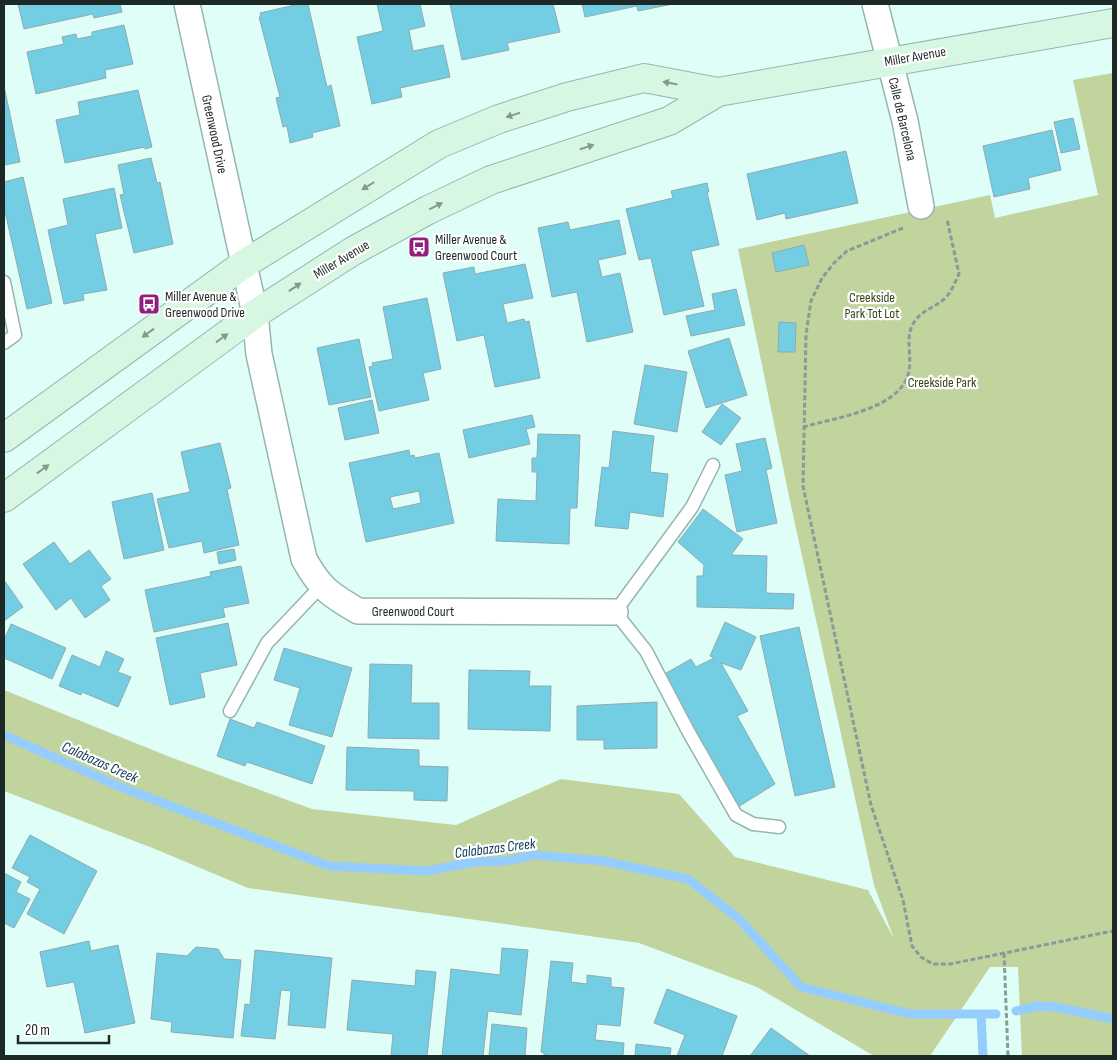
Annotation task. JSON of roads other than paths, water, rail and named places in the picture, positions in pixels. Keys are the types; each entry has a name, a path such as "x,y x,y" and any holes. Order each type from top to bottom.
{"main road":[{"name":"Miller Avenue","path":"4,498 255,314 352,251 446,201 491,180 668,121 718,92 1113,23"},
{"name":"Miller Avenue","path":"4,438 244,264 439,144 499,119 567,98 644,78 718,92"}],"street":[{"name":"Greenwood Drive","path":"186,4 255,314"},
{"name":"Calle de Barcelona","path":"875,4 905,121 921,206"},
{"name":"Greenwood Court","path":"255,314 259,354 304,558 321,586 329,594 358,611 616,612"}],"lane":[{"path":"4,282 15,335 4,343"},
{"path":"713,465 692,507 616,612 646,651 688,731 736,814 753,824 779,827"},
{"path":"230,711 266,643 321,586"}],"waterway":[{"name":"Calabazas Creek","path":"4,735 118,786 329,866 427,871 474,862 505,861 535,855 603,861 688,879 739,919 801,987 910,1014 996,1014"},
{"name":"Calabazas Creek","path":"1016,1011 1038,1006 1055,1007 1113,1019"},
{"path":"981,1014 983,1056"}],"place":[{"name":"Miller Avenue & Greenwood Court","path":"419,247"},
{"name":"Miller Avenue & Greenwood Drive","path":"149,304"}],"park label":[{"name":"Creekside Park Tot Lot","path":"872,306"},
{"name":"Creekside Park","path":"942,382"}]}
